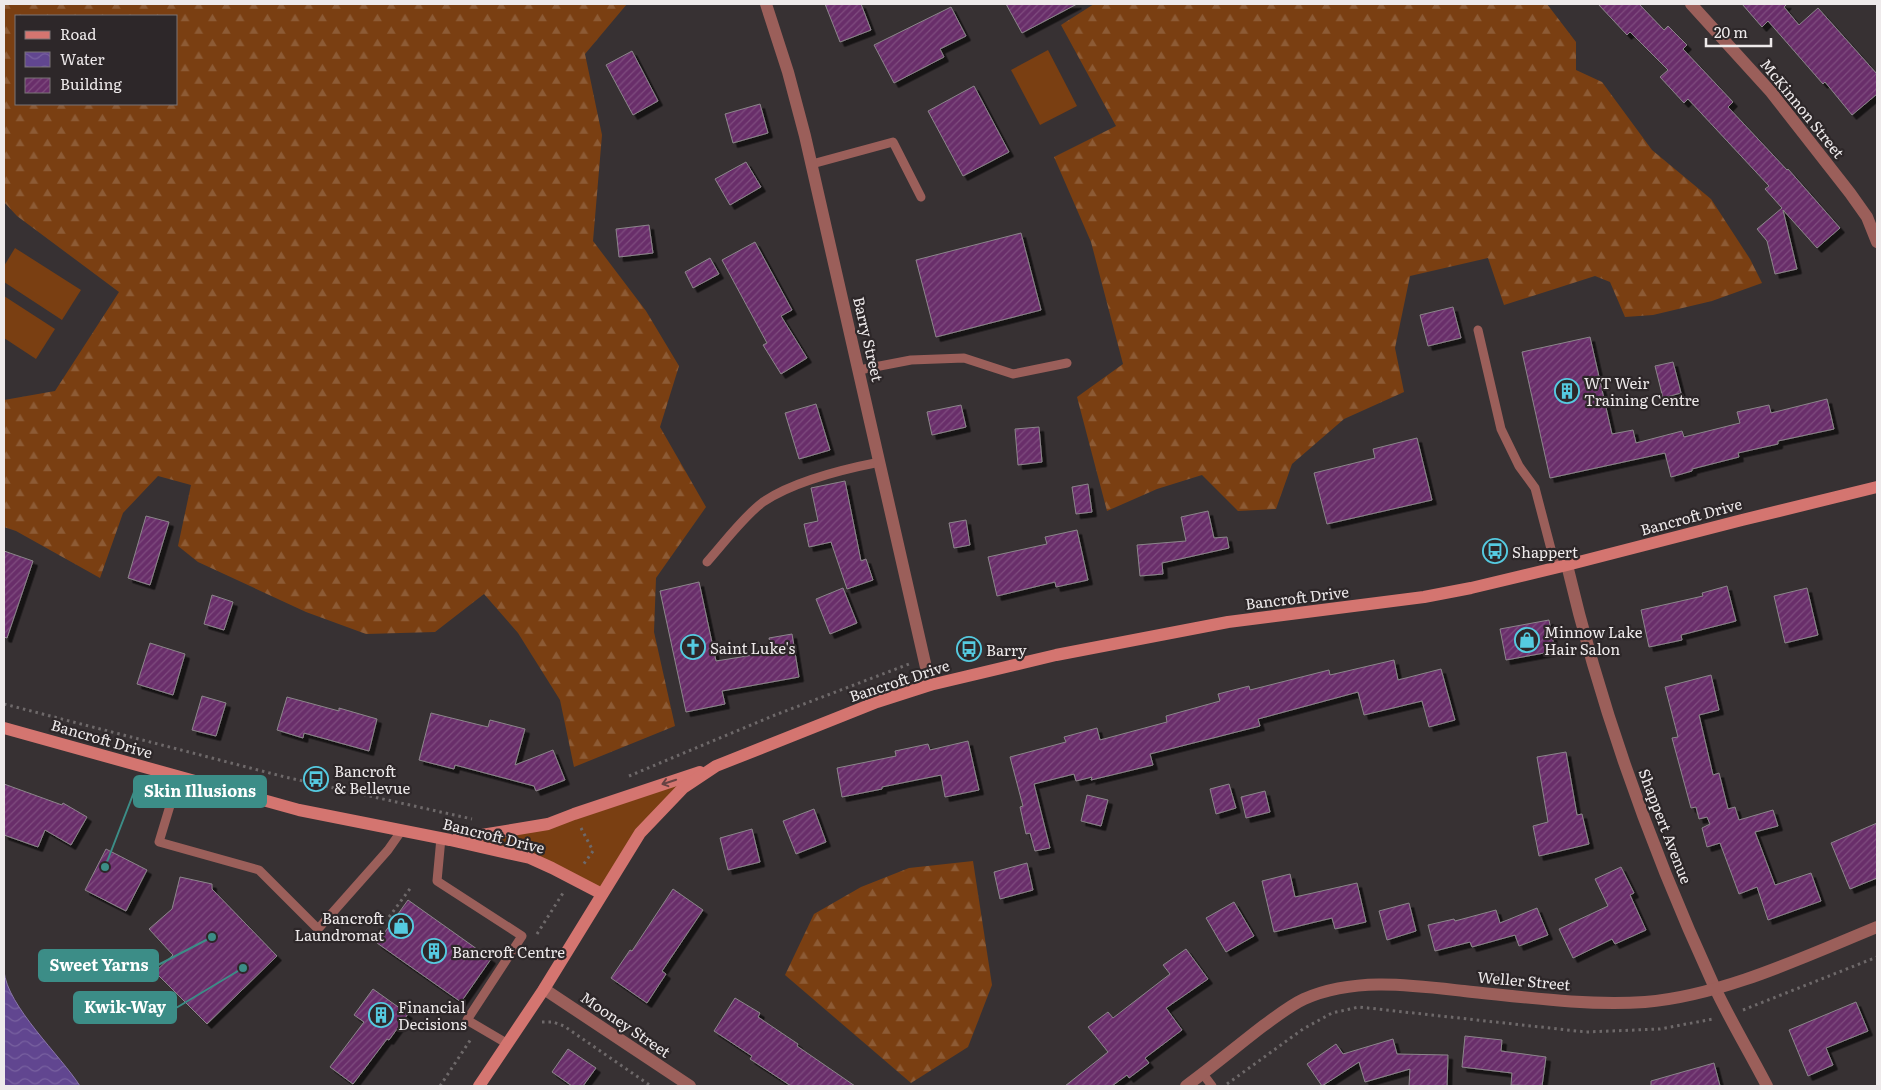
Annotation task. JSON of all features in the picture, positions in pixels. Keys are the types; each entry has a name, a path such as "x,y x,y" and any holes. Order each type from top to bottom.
{"main road":[{"name":"Bancroft Drive","path":"4,728 299,810 530,858 602,894 640,833 683,788 716,766 877,702 930,685 1056,655 1228,622 1424,597 1562,567 1877,487"},
{"path":"445,839 548,824 716,766"},
{"path":"479,1086 544,990 602,894"}],"street":[{"name":"Barry Street","path":"766,4 788,72 812,164 930,685"},
{"name":"McKinnon Street","path":"1691,4 1771,92 1850,193 1867,217 1877,242"},
{"name":"Shappert Avenue","path":"1562,567 1633,787 1671,886 1715,988 1767,1086"},
{"name":"Weller Street","path":"1186,1086 1258,1030 1302,1000 1320,993 1356,985 1412,985 1600,1003 1673,999 1759,975 1877,927"},
{"name":"Mooney Street","path":"544,990 690,1086"}],"lane":[{"path":"812,164 893,142 921,197"},
{"path":"1478,330 1501,429 1519,466 1535,488 1562,567"},
{"path":"859,370 912,360 964,358 1013,374 1067,363"},
{"path":"707,562 763,502 791,488 844,469 880,462"},
{"path":"179,776 159,842 259,870 318,929 388,850 402,830"},
{"path":"445,839 437,882 522,936 467,1020 508,1044"},
{"path":"1202,1074 1212,1086"}],"path":[{"path":"623,778 776,715 902,666 925,660"},
{"path":"4,704 286,777 476,820"},
{"path":"389,917 412,886"},
{"path":"542,1022 553,1022 564,1026 651,1086"}],"green space":[{"path":"4,4 627,4 585,54 602,135 593,241 646,311 679,366 660,427 706,507 656,578 654,632 675,726 574,767 560,700 518,633 484,594 435,632 366,634 306,612 198,562 178,546 191,485 158,476 123,513 100,578 16,531 4,527 4,400 55,391 119,292 17,216 4,202"},
{"path":"1094,4 1547,4 1576,42 1576,70 1602,82 1652,150 1711,199 1750,259 1762,283 1712,301 1653,315 1625,317 1610,282 1595,276 1504,305 1488,258 1410,276 1395,348 1404,392 1344,419 1292,464 1276,509 1238,511 1202,475 1157,489 1107,511 1077,397 1123,364 1091,242 1054,157 1116,126 1061,25"},
{"path":"1048,50 1077,106 1040,125 1011,70"},
{"path":"15,248 81,290 62,320 4,282 4,266"},
{"path":"4,296 55,329 36,359 4,338"},
{"path":"714,765 682,787 602,892 553,866 449,838 548,823"},
{"path":"973,861 992,985 968,1047 911,1083 785,975 814,914 861,887 909,868"}],"water":[{"path":"4,971 7,985 14,1000 80,1086 4,1086"}],"building":[{"path":"825,4 861,4 871,30 840,42"},
{"path":"1006,4 1077,4 1022,33"},
{"path":"1598,4 1639,4 1664,30 1668,26 1687,45 1683,49 1733,102 1728,107 1788,169 1840,228 1817,248 1783,210 1797,269 1775,274 1767,241 1757,229 1782,208 1765,189 1769,186 1688,99 1684,103 1660,77 1668,70 1630,32 1627,35"},
{"path":"1742,4 1787,4 1784,7 1799,25 1818,8 1877,74 1877,94 1852,115 1825,82 1823,84 1768,21 1762,27"},
{"path":"951,7 966,36 940,49 944,57 894,83 874,45"},
{"path":"632,51 658,101 633,115 606,65"},
{"path":"974,86 1009,152 963,176 928,111"},
{"path":"760,104 768,133 733,143 725,114"},
{"path":"746,162 761,187 730,205 715,179"},
{"path":"649,225 653,253 619,257 616,229"},
{"path":"1021,233 1041,310 936,337 916,260"},
{"path":"755,242 792,310 781,316 807,358 781,374 763,345 767,343 722,260"},
{"path":"710,258 719,274 693,288 685,272"},
{"path":"1453,307 1461,338 1428,346 1420,315"},
{"name":"WT Weir Training Centre","path":"1590,337 1612,434 1633,430 1636,443 1682,431 1684,437 1740,423 1737,412 1769,405 1771,413 1827,399 1834,429 1778,441 1778,444 1738,453 1739,457 1692,469 1692,471 1671,477 1665,453 1550,478 1522,352"},
{"path":"1673,362 1681,393 1663,398 1655,366"},
{"path":"816,404 830,450 799,459 785,413"},
{"path":"961,405 966,427 932,435 927,412"},
{"path":"1039,427 1042,462 1018,465 1015,429"},
{"path":"1417,438 1432,500 1327,524 1314,473 1375,458 1373,449"},
{"path":"845,481 861,561 866,559 873,580 847,589 831,542 809,547 804,524 818,521 811,488"},
{"path":"1088,484 1092,512 1076,514 1072,487"},
{"path":"1208,511 1214,538 1227,537 1229,548 1162,563 1163,574 1140,576 1137,545 1186,541 1181,517"},
{"path":"146,516 169,522 150,585 128,578"},
{"path":"966,520 970,545 954,548 949,523"},
{"path":"1077,530 1088,580 1056,587 1055,582 997,596 988,557 1047,544 1045,537"},
{"path":"4,551 33,561 7,638 4,637"},
{"name":"Saint Luke's","path":"699,582 716,661 772,652 769,638 792,634 799,677 722,691 725,704 686,712 660,591"},
{"path":"1727,586 1736,621 1681,635 1682,640 1649,647 1641,610 1703,596 1702,593"},
{"path":"843,588 857,623 830,634 816,599"},
{"path":"1807,588 1818,635 1785,643 1774,596"},
{"path":"212,595 233,602 224,630 204,624"},
{"name":"Minnow Lake Hair Salon","path":"1549,620 1555,651 1506,660 1500,629"},
{"path":"150,643 185,654 173,695 137,684"},
{"path":"1394,660 1398,680 1441,669 1455,720 1429,727 1422,701 1364,715 1358,692 1258,719 1260,726 1150,754 1153,765 1091,780 1092,777 1076,781 1074,774 1034,784 1050,848 1035,851 1030,833 1026,834 1020,807 1023,806 1010,757 1066,742 1064,737 1097,728 1100,740 1167,722 1166,716 1220,701 1218,694 1249,686 1250,690 1329,670 1330,675"},
{"path":"1711,675 1719,710 1699,715 1713,775 1719,773 1728,809 1735,807 1739,820 1773,810 1778,826 1755,832 1775,885 1811,873 1821,901 1768,920 1757,887 1739,894 1720,843 1707,847 1702,828 1710,824 1707,817 1699,819 1696,807 1691,808 1672,738 1678,737 1665,687"},
{"path":"202,696 226,703 216,736 192,730"},
{"path":"287,697 339,711 339,708 377,719 369,751 304,733 303,738 277,730"},
{"path":"431,713 488,727 490,720 525,729 515,765 553,750 565,780 536,791 534,786 455,765 454,769 419,760"},
{"path":"968,741 979,790 945,797 941,775 842,797 837,768 896,756 895,751 928,744 930,750"},
{"path":"1566,752 1577,815 1582,814 1589,844 1539,856 1533,826 1548,822 1537,757"},
{"path":"4,784 62,805 63,803 87,817 71,845 45,830 38,847 4,835"},
{"path":"1229,784 1236,808 1216,814 1210,789"},
{"path":"1265,791 1270,812 1246,818 1241,797"},
{"path":"1087,795 1108,800 1101,826 1081,821"},
{"path":"814,809 826,842 796,854 783,821"},
{"path":"1877,823 1877,878 1850,889 1831,843"},
{"path":"752,829 760,862 728,870 720,838"},
{"path":"106,849 147,870 126,911 85,890"},
{"path":"1027,863 1033,890 1000,899 994,872"},
{"path":"1621,867 1634,893 1630,895 1646,930 1615,944 1612,939 1573,958 1559,929 1608,906 1595,879"},
{"path":"1290,874 1295,897 1357,883 1366,922 1335,929 1332,918 1274,932 1262,881"},
{"path":"180,877 212,884 212,889 277,956 207,1024 155,972 173,955 149,929 172,909"},
{"path":"673,889 703,910 662,971 666,974 647,1003 611,978 630,950 632,951"},
{"name":"Bancroft Centre","path":"408,900 491,959 461,1002 377,943"},
{"path":"1234,902 1254,936 1226,952 1206,918"},
{"path":"1409,903 1416,931 1387,940 1379,911"},
{"path":"1537,908 1548,935 1519,946 1515,935 1472,947 1470,942 1435,951 1428,925 1454,919 1455,921 1496,910 1500,923"},
{"path":"1186,949 1208,979 1166,1008 1182,1030 1145,1058 1149,1063 1129,1078 1127,1075 1112,1086 1065,1086 1108,1052 1088,1027 1108,1012 1113,1018 1170,974 1163,965"},
{"path":"373,989 408,1014 353,1084 330,1067 364,1022 354,1015"},
{"path":"735,998 760,1013 758,1017 855,1086 791,1086 750,1059 752,1056 714,1031"},
{"path":"1856,1002 1868,1031 1826,1048 1833,1065 1808,1076 1789,1030"},
{"path":"1465,1036 1502,1040 1501,1051 1546,1057 1542,1086 1511,1085 1512,1073 1462,1067"},
{"path":"1393,1039 1397,1054 1448,1055 1447,1086 1409,1086 1410,1069 1365,1082 1359,1062 1322,1086 1307,1064 1336,1044 1343,1054"},
{"path":"568,1049 596,1068 583,1086 572,1086 552,1072"},
{"path":"1714,1063 1720,1086 1651,1086 1651,1081"}],"place":[{"name":"WT Weir Training Centre","path":"1567,391"},
{"name":"Shappert","path":"1495,551"},
{"name":"Minnow Lake Hair Salon","path":"1527,640"},
{"name":"Saint Luke's","path":"693,647"},
{"name":"Barry","path":"969,649"},
{"name":"Bancroft & Bellevue","path":"316,779"},
{"name":"Skin Illusions","path":"105,867"},
{"name":"Bancroft Laundromat","path":"401,926"},
{"name":"Sweet Yarns","path":"212,937"},
{"name":"Bancroft Centre","path":"434,951"},
{"name":"Kwik-Way","path":"243,968"},
{"name":"Financial Decisions","path":"381,1015"}]}
